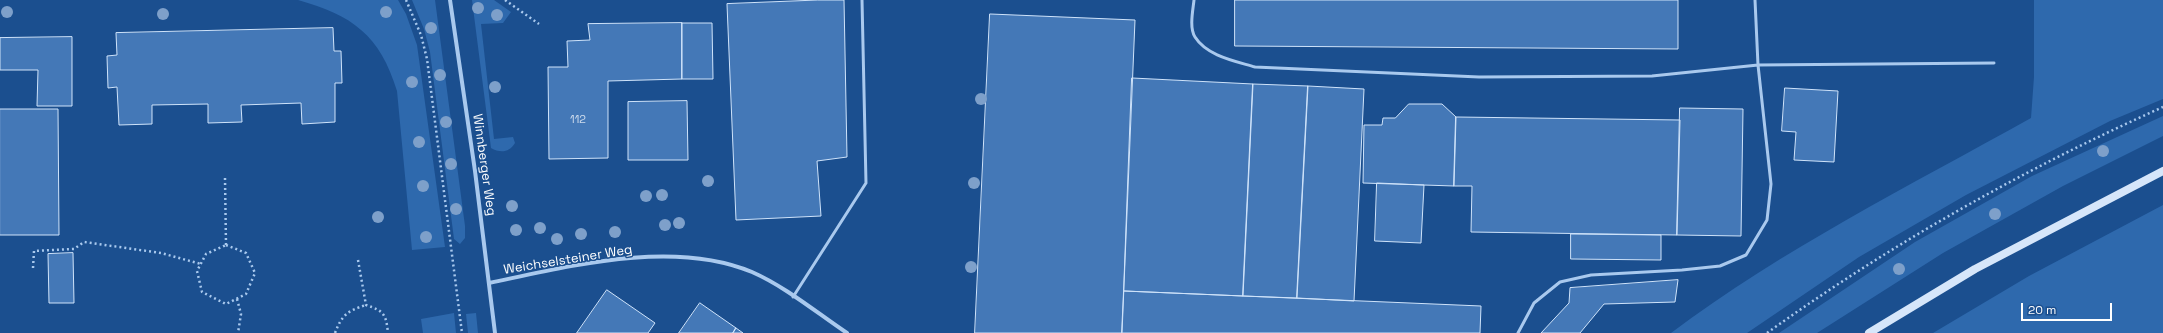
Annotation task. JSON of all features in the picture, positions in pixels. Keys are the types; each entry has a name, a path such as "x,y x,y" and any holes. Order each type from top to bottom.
{"main road":[{"path":"1869,333 1975,269 2163,172"}],"street":[{"name":"Winnberger Weg","path":"450,0 475,171 495,333"},
{"name":"Weichselsteiner Weg","path":"489,283 556,269 610,261 658,257 700,258 727,263 754,273 847,333"}],"lane":[{"path":"793,297 866,183 862,0"},
{"path":"1194,0 1192,22 1194,36 1208,50 1229,59 1255,67 1479,77 1652,76 1758,65 1994,63"},
{"path":"1518,333 1534,303 1560,282 1591,275 1682,270 1720,266 1746,255 1767,220 1771,184 1758,65 1755,0"}],"path":[{"path":"406,0 421,35 427,59 462,333"},
{"path":"505,0 539,24"},
{"path":"1767,333 1824,292 1908,238 2007,183 2097,137 2163,107"},
{"path":"225,178 226,246"},
{"path":"33,268 34,251 74,249 84,242 161,253 201,264"},
{"path":"226,246 246,252 255,273 246,294 226,304 202,292 197,271 206,254 226,246"},
{"path":"358,260 366,305"},
{"path":"237,299 241,314 238,333"},
{"path":"335,333 340,322 349,311 366,305 380,310 386,318 388,333"}],"shaded area":[{"path":"298,0 398,0 406,14 417,45 445,247 412,250 397,91 382,55 361,30 349,21 317,6"},
{"path":"412,0 435,0 465,226 465,238 460,244 454,239 430,52 424,29"},
{"path":"472,0 494,0 511,12 503,23 481,24 494,139 513,137 515,143 510,149 504,151 498,151 491,148"},
{"path":"2034,0 2163,0 2163,99 2110,121 1966,195 1859,257 1747,333 1671,333 1714,302 1802,246 2031,118 2034,77"},
{"path":"2163,116 2163,136 2063,186 1943,253 1817,333 1779,333 1915,242 2032,176"},
{"path":"2163,205 2163,333 1933,333 2029,276"},
{"path":"454,313 456,333 423,333 421,319"},
{"path":"476,313 478,333 468,333 466,314"}],"building":[{"path":"844,0 847,157 817,161 821,216 736,220 727,4"},
{"path":"1235,0 1678,0 1678,49 1235,46"},
{"path":"990,14 1135,20 1122,333 975,333"},
{"path":"682,23 682,79 608,81 608,158 549,159 548,67 568,67 567,41 590,40 588,24"},
{"path":"682,23 712,23 713,79 682,79"},
{"path":"333,28 334,51 341,51 342,83 335,83 335,122 302,124 301,103 241,105 242,122 208,123 208,104 152,105 152,124 119,125 117,87 108,88 107,56 117,55 116,33"},
{"path":"72,37 72,106 37,106 38,70 0,70 0,38"},
{"path":"1132,78 1253,84 1243,296 1124,291"},
{"path":"1253,84 1308,86 1297,298 1243,296"},
{"path":"1308,86 1364,89 1354,301 1297,298"},
{"path":"1785,88 1838,91 1834,162 1794,160 1796,132 1782,131"},
{"path":"687,101 688,160 628,160 628,102"},
{"path":"1409,104 1442,104 1456,117 1454,186 1363,183 1364,125 1382,125 1383,118 1395,118"},
{"path":"1680,108 1743,109 1741,236 1677,235"},
{"path":"0,109 58,109 59,235 0,235"},
{"path":"1456,117 1680,120 1677,235 1471,232 1472,186 1454,186"},
{"path":"1377,183 1424,185 1421,243 1375,241"},
{"path":"1571,234 1661,235 1661,260 1571,259"},
{"path":"73,253 74,303 49,303 48,254"},
{"path":"1678,280 1675,302 1604,304 1580,333 1541,333 1569,303 1570,288"},
{"path":"607,290 655,323 648,333 577,333"},
{"path":"1124,291 1481,306 1480,333 1122,333"},
{"path":"700,303 736,328 733,333 679,333"},
{"path":"736,328 743,333 733,333"}]}
